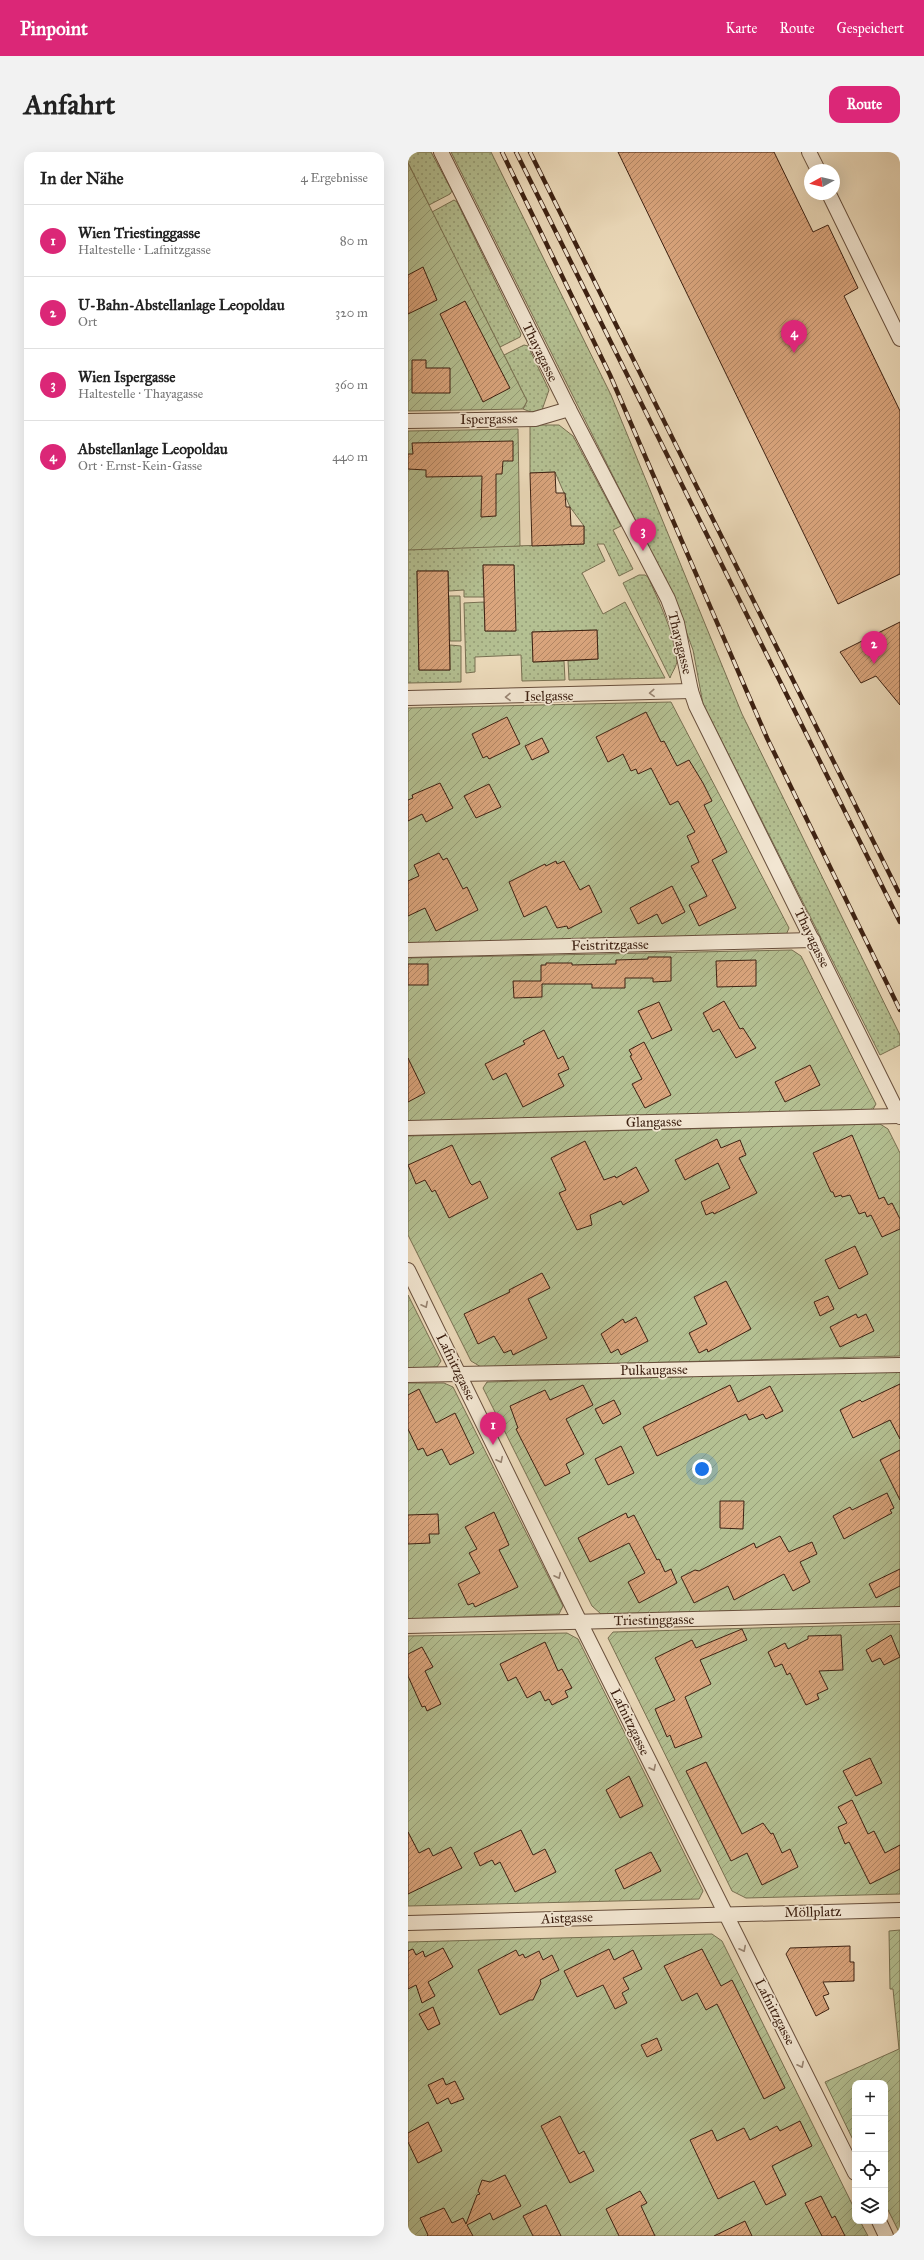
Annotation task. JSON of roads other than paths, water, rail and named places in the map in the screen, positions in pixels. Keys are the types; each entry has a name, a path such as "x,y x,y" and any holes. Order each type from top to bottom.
{"street":[{"name":"Thayagasse","path":"441,152 569,409 668,599 678,623 691,691 696,706 900,1116"},
{"path":"809,152 815,164"},
{"path":"832,200 900,339"},
{"name":"Ispergasse","path":"408,421 535,418 569,409"},
{"name":"Iselgasse","path":"408,698 691,691"},
{"name":"Feistritzgasse","path":"408,950 813,940"},
{"name":"Glangasse","path":"408,1128 900,1116"},
{"name":"Lafnitzgasse","path":"408,1270 580,1622 852,2167"},
{"name":"Pulkaugasse","path":"408,1375 900,1364"},
{"name":"Triestinggasse","path":"408,1626 900,1614"},
{"name":"Möllplatz","path":"726,1914 900,1910"},
{"name":"Aistgasse","path":"408,1923 726,1914"},
{"path":"880,2224 886,2236"}],"railway":[{"path":"502,152 610,375 767,738 900,1010"},
{"path":"516,152 900,922"},
{"path":"530,152 900,895"}],"place":[{"name":"Abstellanlage Leopoldau","path":"794,353"},
{"name":"Wien Ispergasse","path":"643,551"},
{"name":"U-Bahn-Abstellanlage Leopoldau","path":"874,664"},
{"name":"Wien Triestinggasse","path":"493,1445"}]}
